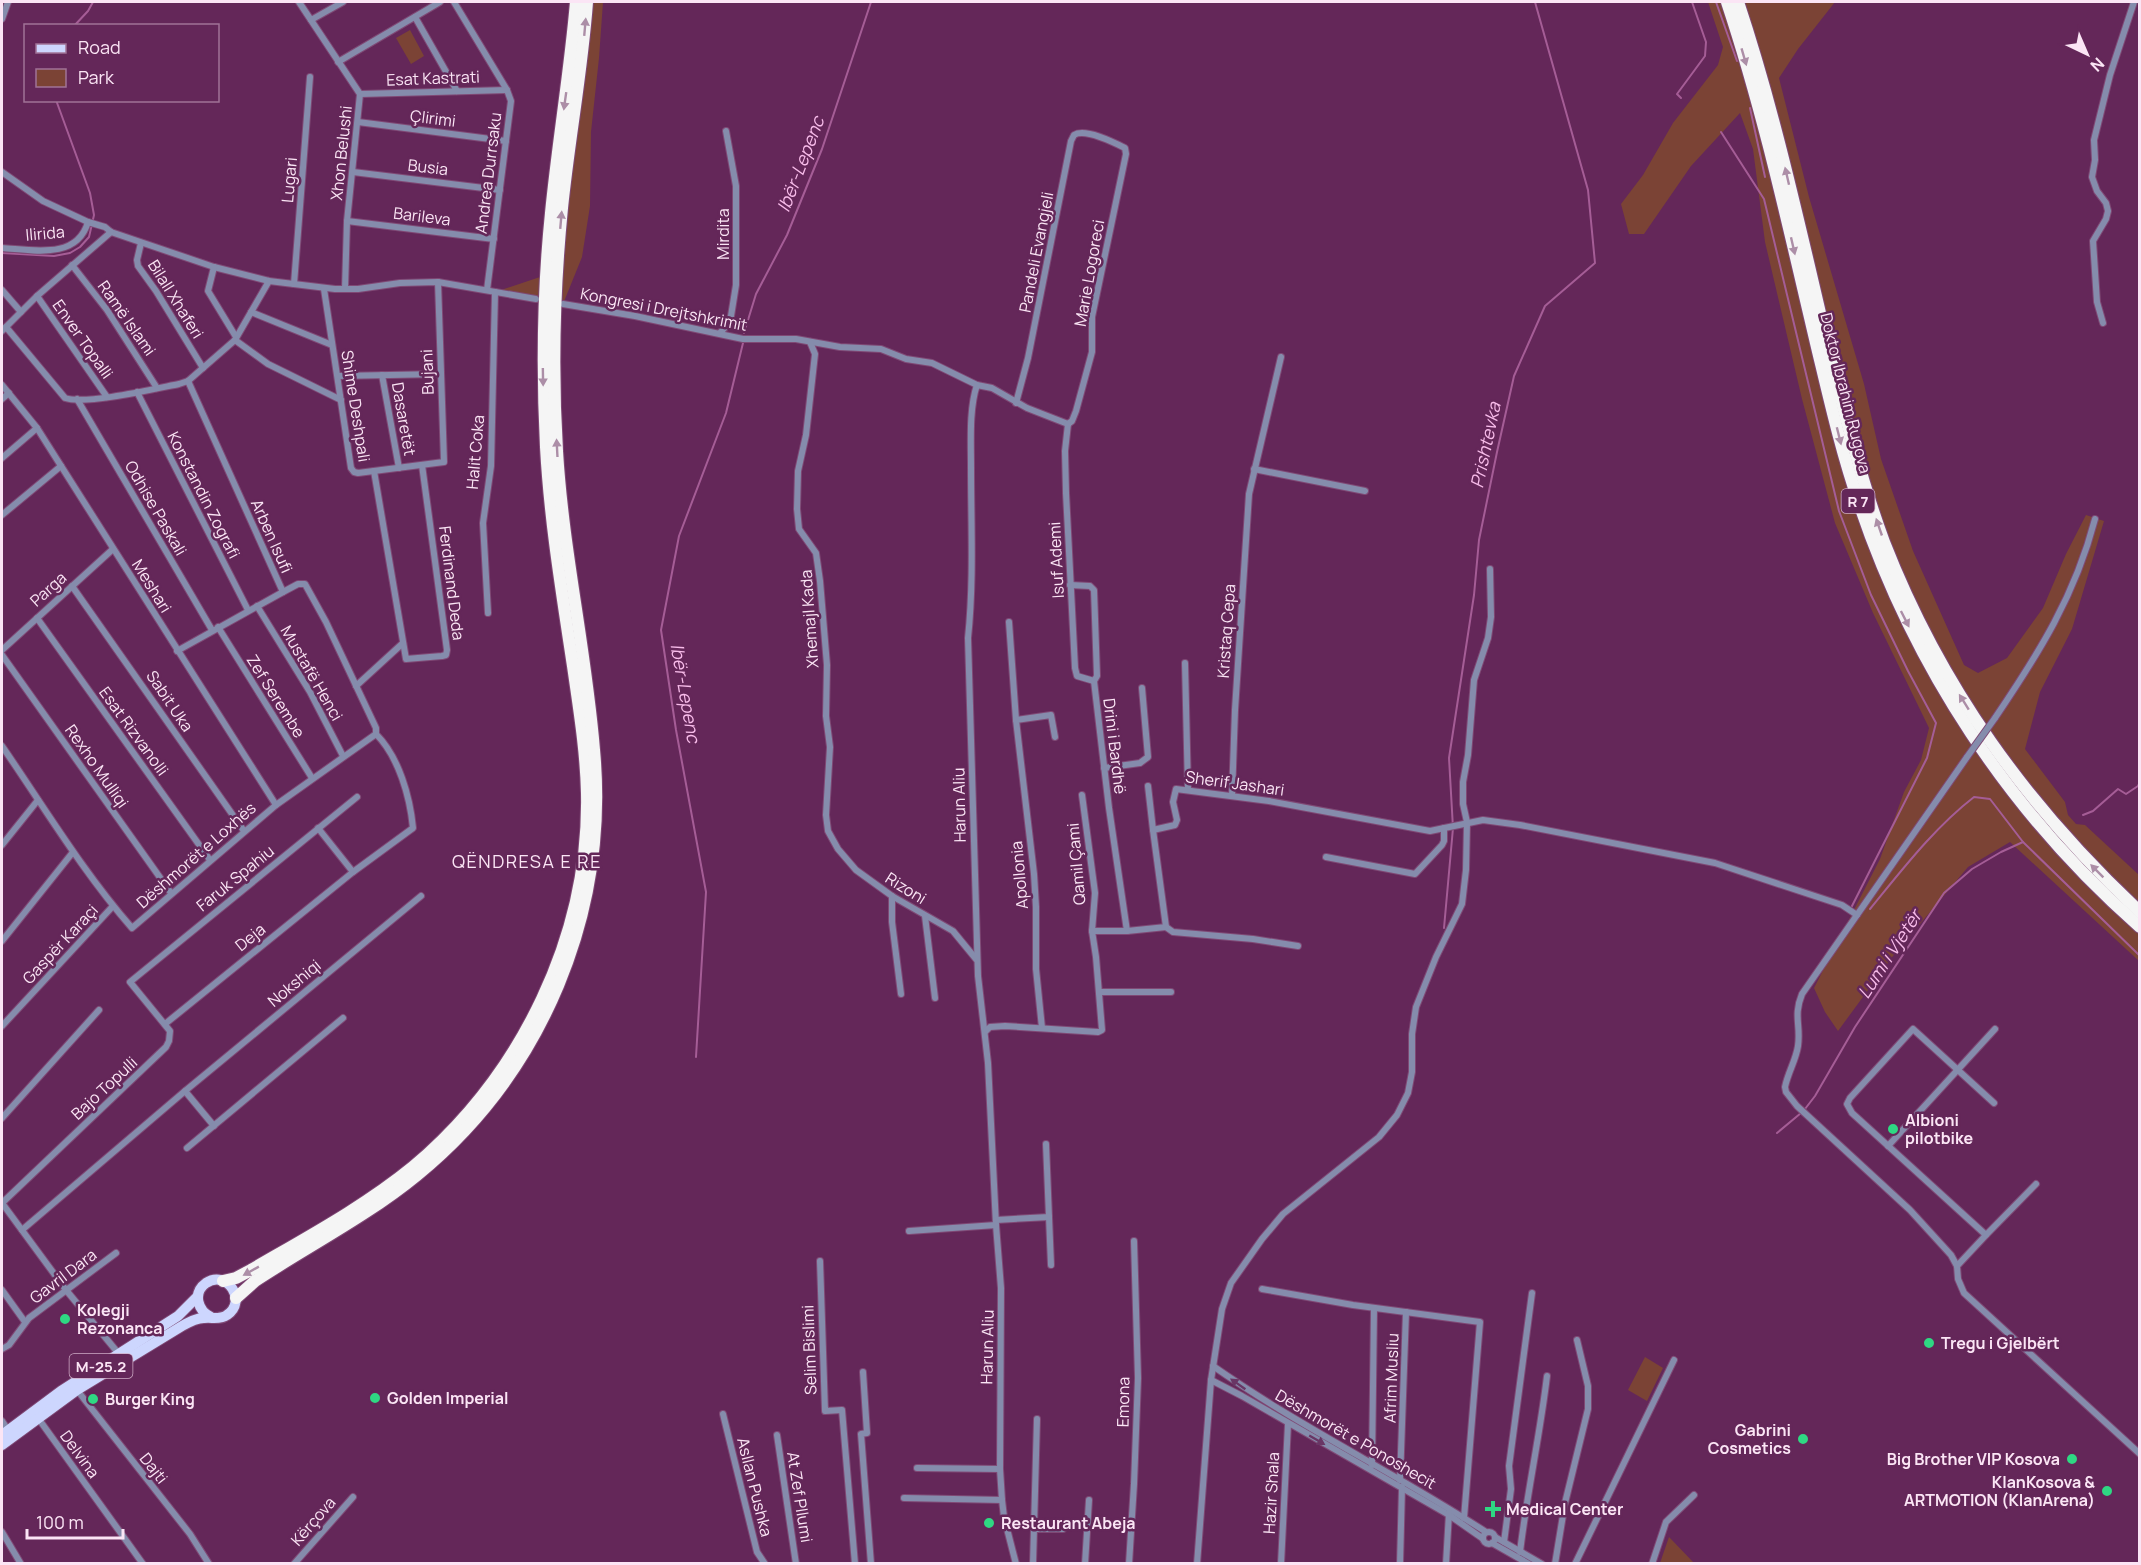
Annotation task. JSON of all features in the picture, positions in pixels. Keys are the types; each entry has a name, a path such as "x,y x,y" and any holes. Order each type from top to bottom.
{"highway":[{"path":"223,1281 236,1278 252,1270 378,1193 412,1167 452,1131 490,1086 523,1037 552,979 570,923 582,868 587,793 582,734 550,504 543,336 551,211 576,2"},
{"path":"236,1298 255,1281 408,1182 474,1121 510,1075 531,1042 560,983 577,933 589,883 593,853 596,783 592,731 561,503 554,400 554,336 562,212 587,2"},
{"name":"Doktor Ibrahim Rugova","path":"1727,2 1764,127 1847,465 1874,546 1900,609 1955,709 2010,789 2070,860 2139,927"},
{"name":"Doktor Ibrahim Rugova","path":"1738,2 1782,154 1857,460 1880,531 1898,576 1934,650 1959,694 2000,756 2053,824 2139,912"}],"main road":[{"name":"M-25.2","path":"4,1429 178,1316 198,1296 207,1282 223,1281"},
{"path":"223,1281 232,1287 236,1298"},
{"path":"198,1296 202,1311 212,1317"},
{"name":"M-25.2","path":"2,1445 76,1390 182,1326 197,1319 218,1318 229,1314 233,1310 236,1298"}],"street":[{"path":"2,19 3,10 8,2"},
{"name":"Xhon Belushi","path":"299,2 360,94 347,221 345,289"},
{"path":"311,20 342,2"},
{"path":"338,62 440,2"},
{"name":"Andrea Durrsaku","path":"453,2 507,90 511,101 487,290"},
{"path":"2103,322 2097,302 2093,240 2106,219 2108,211 2092,177 2095,160 2094,140 2110,75 2134,2"},
{"path":"415,17 457,91"},
{"name":"Lugari","path":"294,284 310,77"},
{"name":"Esat Kastrati","path":"360,94 507,90"},
{"name":"Çlirimi","path":"357,122 506,141"},
{"name":"Mirdita","path":"720,333 729,324 736,285 736,186 726,131"},
{"name":"Pandeli Evangjeli","path":"1016,403 1050,256 1071,141 1078,133 1102,138"},
{"name":"Marie Logoreci","path":"1068,424 1072,421 1076,411 1092,352 1092,317 1126,154 1125,148 1102,138"},
{"path":"2,172 43,201 88,222"},
{"name":"Busia","path":"353,172 500,190"},
{"name":"Barileva","path":"347,221 494,238"},
{"name":"Ilirida","path":"2,248 63,249 81,238 88,222 111,232"},
{"path":"269,281 235,339 188,381 137,392 107,397 65,398 4,329 37,296 111,232 214,267 269,281 324,289 438,282 536,299"},
{"name":"Bilall Xhaferi","path":"141,243 138,266 203,368"},
{"name":"Ramë Islami","path":"72,265 107,310 157,388"},
{"path":"214,267 208,291 235,339 267,364 341,400"},
{"name":"Bujani","path":"438,282 444,462"},
{"name":"Shime Deshpali","path":"324,289 351,468 356,473 444,462"},
{"path":"2,290 21,312"},
{"name":"Halit Coka","path":"488,613 483,523 491,466 495,292"},
{"name":"Enver Topalli","path":"37,296 107,397"},
{"name":"Kongresi i Drejtshkrimit","path":"563,304 753,340 796,339 840,348 881,349 906,359 932,363 977,385 992,388 1016,403 1068,424"},
{"path":"251,312 332,345"},
{"name":"Xhemajl Kada","path":"810,342 815,354 806,435 798,471 797,509 799,529 816,553 819,571 826,654 826,717 830,747 826,815 828,831"},
{"name":"Kristaq Cepa","path":"1232,796 1249,494 1281,357"},
{"path":"338,376 441,374"},
{"name":"Dasaretët","path":"382,375 399,468"},
{"name":"Arben Isufi","path":"177,651 283,592 188,381"},
{"name":"Meshari","path":"2,385 37,428 276,805"},
{"name":"Harun Aliu","path":"977,385 974,394 971,437 971,592 968,638 977,961 986,1031 1002,1296 1000,1469 1002,1500 1016,1563"},
{"name":"Konstandin Zografi","path":"137,392 249,610"},
{"path":"2,399 9,393"},
{"name":"Odhise Paskali","path":"77,399 215,629"},
{"name":"Isuf Ademi","path":"1068,424 1065,451 1076,674 1080,678 1094,681"},
{"path":"2,458 37,428"},
{"path":"2,515 61,465"},
{"name":"Ferdinand Deda","path":"403,643 406,659 442,656 446,653 422,465"},
{"path":"1254,469 1365,491"},
{"path":"356,686 403,643 374,471"},
{"path":"2095,519 2080,569 2063,610 2038,654 1807,985 1798,1004 1796,1019 1799,1043 1786,1081 1786,1092 1805,1113 1910,1210 1951,1255 1957,1266 1961,1288 2139,1454"},
{"name":"Parga","path":"2,650 113,549"},
{"path":"1197,1563 1211,1380 1222,1309 1231,1283 1283,1214 1379,1137 1397,1114 1408,1093 1412,1072 1412,1034 1416,1007 1436,957 1462,904 1466,870 1467,822 1463,804 1463,782 1468,755 1474,680 1488,638 1491,617 1490,569"},
{"path":"283,592 303,583 307,586 356,686 376,734"},
{"name":"Drini i Bardhë","path":"1070,585 1090,586 1094,590 1097,676 1094,681 1127,931"},
{"name":"Sabit Uka","path":"72,586 244,831"},
{"name":"Mustafë Henci","path":"256,606 310,692 343,756"},
{"name":"Esat Rizvanolli","path":"37,618 210,860"},
{"name":"Apollonia","path":"1009,622 1016,720 1034,874 1036,969 1042,1028"},
{"name":"Zef Serembe","path":"215,629 312,778"},
{"name":"Rexho Mulliqi","path":"2,655 171,893"},
{"path":"1185,663 1188,789"},
{"path":"1104,768 1140,763 1148,758 1142,688"},
{"path":"1016,720 1052,715 1055,737"},
{"name":"Dëshmorët e Loxhës","path":"2,746 73,852 132,928 276,805 376,734"},
{"name":"Deja","path":"165,1024 353,872 413,828 411,810 403,783 391,754 376,734"},
{"path":"1148,786 1166,927"},
{"name":"Sherif Jashari","path":"1153,830 1175,825 1177,820 1173,802 1176,789 1232,796 1430,831 1447,828"},
{"name":"Qamil Çami","path":"1082,795 1095,893 1092,931"},
{"name":"Faruk Spahiu","path":"165,1024 130,982 357,796"},
{"path":"2,845 38,800"},
{"path":"1326,857 1415,874 1442,845 1447,828 1483,820 1503,822 1715,863 1842,905 1857,915"},
{"path":"318,828 353,872"},
{"name":"Rizoni","path":"828,831 838,849 856,870 892,896 953,931 977,961"},
{"path":"2,941 73,852"},
{"name":"Nokshiqi","path":"22,1230 185,1091 421,896"},
{"path":"892,896 892,922 901,994"},
{"name":"Gaspër Karaçi","path":"2,1026 113,906"},
{"path":"925,916 935,998"},
{"path":"986,1031 990,1027 1005,1026 1101,1031 1102,1020 1092,931 1127,931 1166,927 1173,932 1252,939 1298,946"},
{"path":"1099,992 1171,992"},
{"path":"2,1118 99,1010"},
{"path":"187,1149 343,1018"},
{"name":"Bajo Topulli","path":"2,1203 160,1054 166,1047 170,1036 170,1031 165,1024"},
{"path":"1986,1235 1852,1113 1847,1104 1913,1029 1994,1103"},
{"path":"1888,1146 1995,1029"},
{"path":"185,1091 214,1126"},
{"path":"1046,1144 1051,1265"},
{"path":"1957,1266 2036,1184"},
{"path":"2,1203 66,1290 119,1354"},
{"path":"909,1231 1049,1217"},
{"name":"Emona","path":"1129,1563 1137,1378 1134,1241"},
{"name":"Gavril Dara","path":"2,1349 14,1339 25,1322 116,1253"},
{"name":"Selim Bislimi","path":"820,1261 825,1410 842,1410 855,1563"},
{"path":"1262,1289 1374,1308 1480,1322 1464,1518"},
{"name":"Gavril Dara","path":"2,1290 25,1322"},
{"path":"1504,1542 1511,1489 1509,1466 1532,1293"},
{"path":"1371,1468 1374,1308"},
{"name":"Afrim Musliu","path":"1400,1563 1406,1312"},
{"path":"1555,1563 1564,1503 1588,1409 1588,1386 1577,1340"},
{"path":"1575,1563 1674,1360"},
{"name":"Dëshmorët e Ponoshecit","path":"1213,1366 1288,1424 1371,1468 1401,1480 1424,1498"},
{"path":"863,1372 867,1433 861,1434 871,1563"},
{"path":"1520,1552 1547,1376"},
{"name":"Dëshmorët e Ponoshecit","path":"1211,1380 1264,1405 1371,1468 1401,1489 1424,1498 1484,1535"},
{"name":"Dajti","path":"76,1390 190,1534 209,1563"},
{"name":"Asllan Pushka","path":"723,1414 757,1552 765,1563"},
{"name":"Delvina","path":"38,1418 143,1563"},
{"path":"1033,1563 1037,1419"},
{"name":"Hazir Shala","path":"1281,1563 1288,1424"},
{"name":"At Zef Pllumi","path":"777,1435 796,1563"},
{"path":"917,1468 1000,1469"},
{"path":"1652,1563 1666,1521 1694,1495"},
{"name":"Kërçova","path":"294,1563 352,1497"},
{"path":"904,1498 1002,1500"},
{"path":"1085,1563 1089,1500"},
{"path":"1446,1563 1449,1512"},
{"name":"Dëshmorët e Ponoshecit","path":"1449,1512 1464,1518 1484,1535 1486,1544 1494,1540 1504,1542 1542,1563"},
{"path":"1034,1529 1063,1529"},
{"path":"2,1532 21,1563"},
{"name":"Dëshmorët e Ponoshecit","path":"1484,1535 1490,1532 1494,1540 1529,1563"}],"green space":[{"path":"576,2 603,2 591,132 590,206 582,257 563,304 495,292 546,275"},
{"path":"1708,2 1835,2 1798,49 1779,78 1809,197 1864,384 1881,459 1913,551 1964,665 1978,673 2007,658 2043,608 2086,515 2104,521 2072,629 2040,692 2025,749 2065,802 2068,815 2076,824 2085,825 2139,875 2139,961 2010,842 1968,867 1893,956 1838,1031 1825,1012 1814,988 1880,859 1904,792 1921,760 1929,728 1873,613 1835,523 1802,399 1765,242 1753,149 1740,113 1691,166 1644,234 1629,234 1621,204 1643,175 1673,123 1718,65 1723,47"},
{"path":"410,30 424,56 411,64 396,38"},
{"path":"1645,1357 1663,1368 1647,1401 1628,1390"},
{"path":"1669,1537 1694,1563 1660,1563"}],"waterway":[{"name":"Ibër-Lepenc","path":"76,24 93,2"},
{"name":"Ibër-Lepenc","path":"744,333 756,294 787,235 822,149 871,2"},
{"name":"Prishtevka","path":"1444,928 1453,828 1449,758 1474,595 1479,540 1514,376 1545,306 1595,263 1588,190 1535,2"},
{"path":"1681,98 1677,94 1705,56 1706,42 1692,2"},
{"path":"1716,2 1737,61"},
{"name":"Ibër-Lepenc","path":"2,253 54,256 70,253 80,247 89,237 94,215 90,193 57,102"},
{"path":"1750,108 1765,177"},
{"path":"1721,132 1764,199 1839,511 1871,595 1936,723 1927,758 1852,906"},
{"name":"Ibër-Lepenc","path":"696,1057 706,892 676,730 661,630 679,536 726,413 743,343"},
{"name":"Lumi i Vjetër","path":"2083,815 2093,811 2118,789 2126,794 2140,782"},
{"path":"1870,909 1919,850 1959,809 1974,797 1990,799 2023,842 2140,956"},
{"name":"Lumi i Vjetër","path":"1805,1109 1855,1027 1944,893 1972,869 2023,842"},
{"name":"Lumi i Vjetër","path":"1777,1133 1801,1113"}],"place":[{"name":"Albioni pilotbike","path":"1893,1129"},
{"name":"Kolegji Rezonanca","path":"65,1319"},
{"name":"Tregu i Gjelbërt","path":"1929,1343"},
{"name":"Golden Imperial","path":"375,1398"},
{"name":"Burger King","path":"93,1399"},
{"name":"Gabrini Cosmetics","path":"1803,1439"},
{"name":"Big Brother VIP Kosova","path":"2072,1459"},
{"name":"KlanKosova & ARTMOTION (KlanArena)","path":"2107,1491"},
{"name":"Medical Center","path":"1493,1509"},
{"name":"Restaurant Abeja","path":"989,1523"}],"district":[{"name":"QËNDRESA E RE","path":"527,861"}]}
